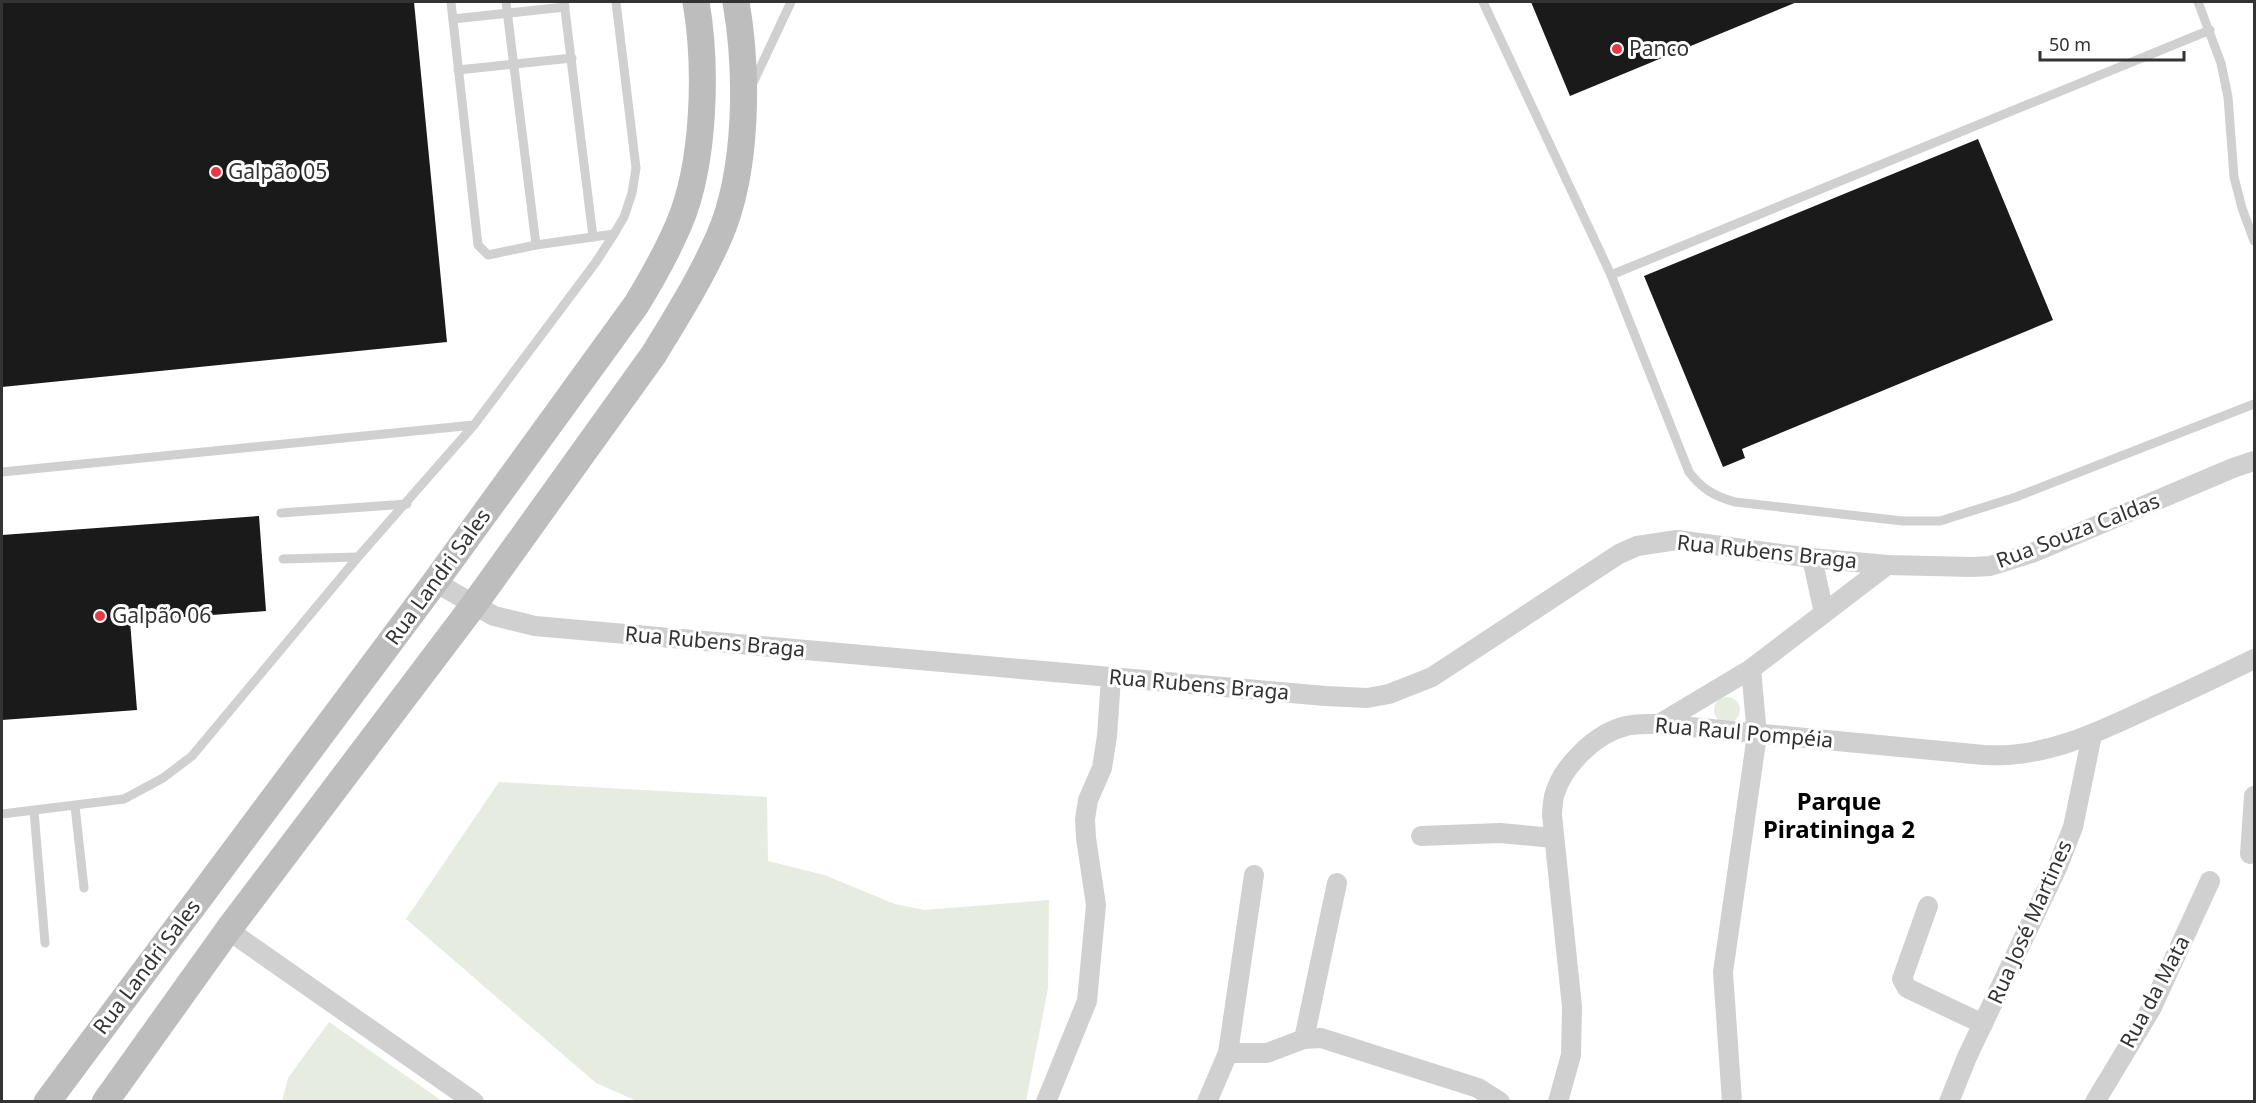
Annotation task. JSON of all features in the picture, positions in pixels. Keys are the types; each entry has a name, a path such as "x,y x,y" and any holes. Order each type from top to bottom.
{"street":[{"name":"Rua Landri Sales","path":"47,1101 435,582 636,305 659,266 680,222 693,175 701,108 701,48 696,2"},
{"name":"Rua Landri Sales","path":"105,1101 228,930 473,606 654,354 698,279 719,237 731,203 738,164 743,103 739,17 736,2"},
{"name":"Rua Souza Caldas","path":"1887,565 1990,566 2032,553 2254,461"},
{"name":"Rua Rubens Braga","path":"435,582 473,606 494,616 535,626 1111,678 1367,698 1389,694 1432,677 1619,554 1637,546 1677,540 1812,558 1887,565"},
{"path":"1812,558 1824,613"},
{"path":"1659,724 1751,669 1887,565"},
{"name":"Rua Raul Pompéia","path":"1558,1101 1570,1055 1572,1007 1552,815 1554,795 1578,756 1592,742 1608,732 1627,725 1659,724 1757,735 2002,756 2025,754 2092,735 2254,659"},
{"path":"1732,1101 1724,972 1757,735 1751,669"},
{"path":"1046,1101 1087,1001 1096,905 1085,819 1088,800 1102,768 1111,678"},
{"name":"Rua José Martines","path":"1949,1101 2057,868 2073,827 2092,735"},
{"path":"2250,854 2254,795"},
{"path":"1421,836 1500,833 1554,838"},
{"path":"1207,1101 1228,1053 1254,875"},
{"name":"Rua da Mata","path":"2095,1101 2151,1009 2210,881"},
{"path":"1304,1039 1337,883"},
{"path":"1928,906 1902,979 1907,988 1983,1024"},
{"path":"228,930 474,1101"},
{"path":"1228,1053 1267,1053 1304,1039 1321,1038 1478,1088 1500,1101"}],"lane":[{"path":"451,2 478,245 488,255 614,234"},
{"path":"506,2 536,246"},
{"path":"2,814 124,799 163,778 192,756 358,557 474,425 596,262 624,216 632,193 636,168 616,2"},
{"path":"743,103 792,2"},
{"path":"1483,2 1611,275 1689,472 1699,486 1712,495 1734,502 1902,520 1941,521 2016,497 2254,404"},
{"path":"2198,2 2222,63 2228,97 2234,177 2254,241"},
{"path":"453,20 507,15 564,4 593,237"},
{"path":"1611,275 2210,30"},
{"path":"459,70 572,58"},
{"path":"2,472 474,425"},
{"path":"281,513 406,504"},
{"path":"283,559 358,557"},
{"path":"75,806 84,888"},
{"path":"33,811 45,943"}],"shaded area":[{"path":"1727,697 1736,701 1740,710 1736,719 1727,723 1718,719 1714,710 1718,701"},
{"path":"499,782 767,797 768,861 824,875 895,904 924,910 1049,900 1048,988 1026,1101 639,1102 596,1083 406,919"},
{"path":"329,1022 442,1101 282,1101 288,1078"}],"building":[{"name":"Galpão 05","path":"2,2 414,2 447,342 2,387"},
{"name":"Panco","path":"1531,2 1797,2 1570,96"},
{"path":"1978,139 2053,320 1742,449 1745,458 1723,467 1644,276"},
{"name":"Galpão 06","path":"259,516 266,611 130,621 137,710 2,720 2,535"}],"place":[{"name":"Panco","path":"1617,49"},
{"name":"Galpão 05","path":"216,172"},
{"name":"Galpão 06","path":"100,616"}],"district":[{"name":"Parque Piratininga 2","path":"1839,816"}]}
